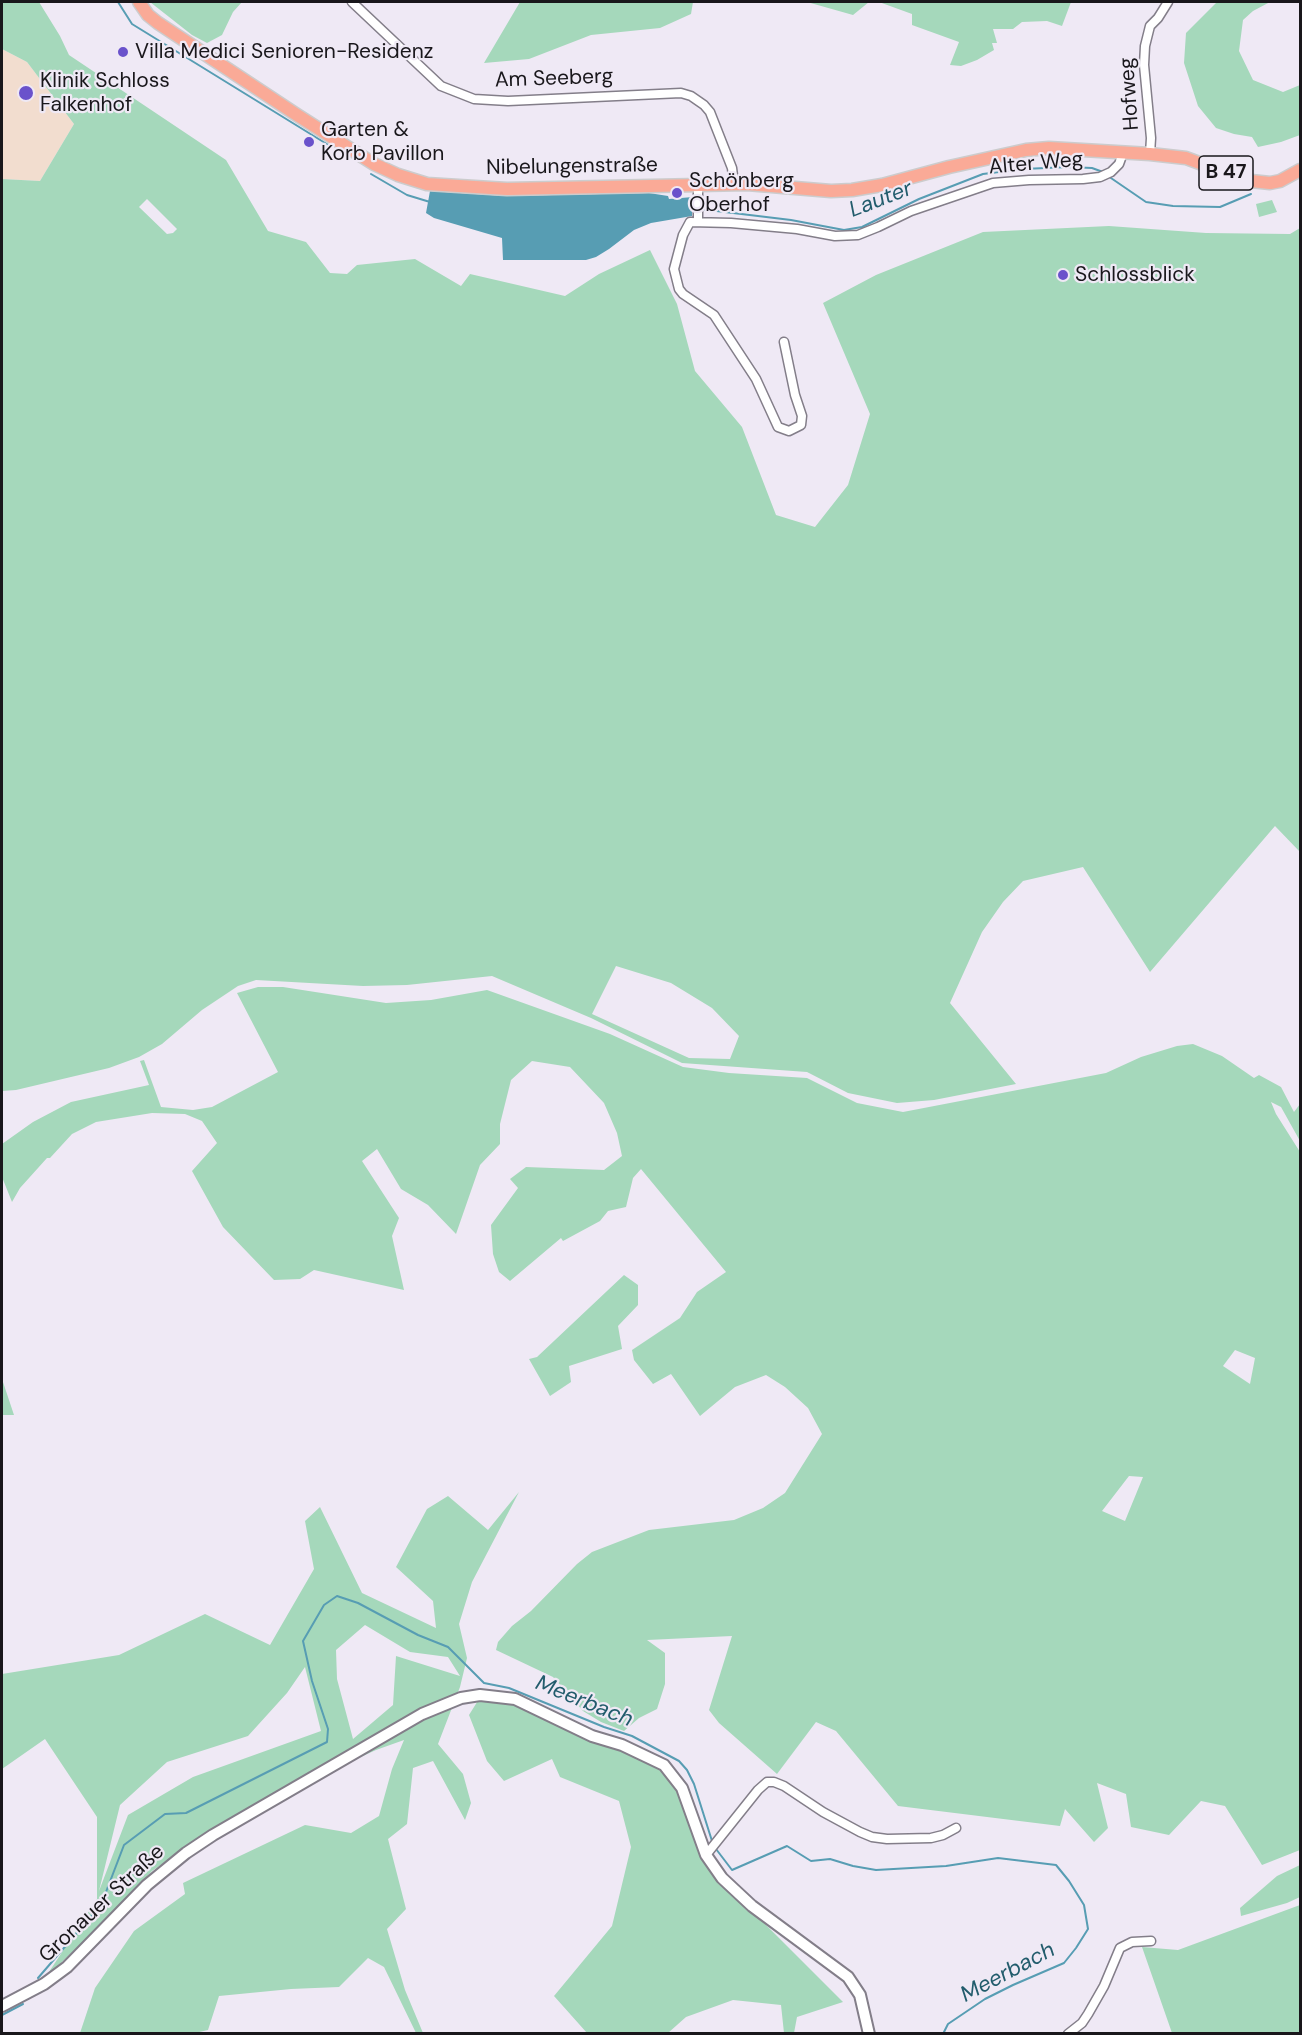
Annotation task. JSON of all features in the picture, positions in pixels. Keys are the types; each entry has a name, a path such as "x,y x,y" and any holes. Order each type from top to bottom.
{"main road":[{"name":"Nibelungenstraße","path":"139,2 148,15 158,23 374,164 427,184 507,189 698,190 734,184 831,191 852,190 882,185 1026,150 1049,148 1186,158 1251,182 1280,181 1300,170"}],"street":[{"name":"Am Seeberg","path":"352,2 441,86 474,99 508,101 681,93 690,96 710,112 732,168 734,184"},
{"name":"Hofweg","path":"1150,154 1152,138 1144,64 1145,46 1150,26 1168,2"},
{"name":"Alter Weg","path":"698,220 797,229 835,236 858,235 878,228 911,211 993,183 1100,177 1111,172 1119,164 1123,153"},
{"path":"698,190 698,220 690,222 674,269 679,288 683,294 714,315 756,379 778,427 789,431 801,424 802,416 795,395 784,342"},
{"name":"Gronauer Straße","path":"2,2006 44,1984 67,1967 147,1885 186,1853 213,1835 422,1714 461,1698 480,1695 515,1699 591,1736 622,1745 664,1765 682,1788 722,1878 752,1906 848,1977 860,1995 869,2034"},
{"path":"711,1850 762,1785 767,1782 774,1782 860,1832 887,1839 918,1839 943,1835 956,1828"},
{"path":"1068,2034 1082,2023 1104,1986 1120,1948 1132,1942 1151,1941"}],"shaded area":[{"name":"Klinik Schloss Falkenhof","path":"2,49 27,62 74,124 40,181 2,179"}],"green space":[{"path":"2,2 39,2 69,55 226,160 268,231 306,242 330,273 347,274 357,265 415,259 461,286 470,274 565,296 599,274 650,250 677,304 695,371 742,427 776,515 815,527 848,485 870,414 823,303 876,275 983,232 1109,226 1206,233 1290,234 1300,228 1300,852 1275,826 1150,972 1083,867 1023,881 1003,902 982,932 950,1003 1016,1084 934,1100 897,1103 848,1093 807,1072 682,1063 591,1018 492,976 407,985 363,986 256,980 238,986 202,1010 162,1044 139,1057 109,1068 16,1090 2,1091 2,179 40,181 74,124 27,62 2,49","holes":["147,199 177,229 173,233 167,234 139,207","616,966 671,983 712,1008 739,1036 730,1059 689,1058 592,1014"]},
{"path":"150,2 242,2 233,12 222,35 207,43 192,35"},
{"path":"520,2 693,2 691,14 660,28 591,35 529,59 484,63"},
{"path":"807,2 869,2 853,15"},
{"path":"879,2 1071,2 1062,26 1047,21 1022,22 1013,29 993,29 997,43 992,43 994,50 961,66 950,65 959,42 912,25 912,14"},
{"path":"1217,2 1270,2 1253,11 1243,20 1239,51 1253,80 1283,92 1300,85 1300,135 1258,147 1252,137 1216,128 1198,106 1184,63 1186,33"},
{"path":"1272,200 1277,212 1259,217 1256,204"},
{"path":"258,987 283,987 386,1003 431,1000 487,990 610,1034 683,1067 729,1073 807,1078 857,1103 903,1112 1106,1073 1141,1057 1177,1046 1193,1044 1222,1056 1254,1078 1259,1075 1281,1087 1294,1112 1300,1104 1300,1141 1281,1107 1271,1102 1300,1152 1300,1850 1262,1865 1225,1806 1201,1801 1169,1835 1131,1827 1126,1794 1097,1783 1108,1828 1094,1842 1065,1809 1060,1826 898,1806 836,1731 816,1722 777,1774 719,1723 709,1710 732,1636 647,1640 665,1653 665,1684 657,1709 639,1718 624,1731 601,1722 583,1711 553,1677 496,1650 498,1642 512,1626 531,1611 577,1564 592,1552 649,1530 734,1520 763,1508 785,1493 822,1434 808,1408 785,1387 766,1375 735,1387 700,1416 671,1374 653,1384 634,1360 632,1350 680,1318 697,1292 726,1272 641,1169 633,1178 626,1207 608,1211 600,1221 563,1241 561,1238 510,1281 499,1272 493,1254 491,1225 518,1188 510,1179 526,1167 604,1170 622,1156 617,1133 604,1103 570,1067 532,1061 511,1080 500,1124 500,1144 480,1165 456,1234 428,1205 401,1189 377,1149 362,1161 399,1218 392,1236 404,1290 314,1270 300,1279 274,1280 223,1227 192,1171 217,1143 202,1121 185,1114 152,1113 96,1122 72,1134 20,1188 12,1202 2,1177 2,1144 33,1122 71,1102 149,1085 140,1061 144,1060 161,1107 193,1110 212,1107 278,1072 237,993","holes":["1235,1350 1255,1358 1250,1384 1223,1366","1129,1476 1143,1477 1125,1521 1102,1511"]},
{"path":"624,1275 638,1285 638,1305 618,1326 622,1349 569,1366 571,1382 550,1396 529,1359 537,1357"},
{"path":"2,1379 14,1415 2,1415"},
{"path":"519,1492 472,1582 459,1624 467,1658 460,1687 438,1744 463,1774 471,1803 465,1820 433,1761 413,1768 407,1824 388,1839 406,1909 387,1929 405,1990 423,2033 416,2033 384,1967 368,1958 339,1987 219,1996 208,2030 195,2033 80,2033 95,1988 134,1931 185,1894 183,1883 305,1825 351,1833 379,1816 392,1769 404,1740 376,1750 260,1803 210,1830 152,1871 110,1916 45,1978 97,1899 97,1817 45,1739 2,1769 2,1674 119,1655 205,1614 270,1645 314,1569 305,1521 320,1507 362,1593 436,1628 433,1601 396,1567 427,1509 448,1496 488,1530","holes":["365,1625 410,1652 448,1657 460,1676 396,1656 393,1705 353,1739 337,1679 336,1650","305,1667 321,1731 193,1777 128,1815 99,1891 120,1805 167,1762 248,1736 287,1693"]},
{"path":"479,1699 512,1703 651,1757 682,1798 704,1863 843,2002 797,2017 794,2033 784,2033 781,2005 733,2000 686,2017 668,2033 587,2033 554,1996 612,1926 631,1847 619,1801 560,1777 552,1759 504,1781 487,1761 469,1715"},
{"path":"1300,1865 1300,1897 1241,1916 1240,1908 1277,1876"},
{"path":"1300,1905 1300,2033 1172,2033 1142,1947 1178,1950"}],"water":[{"path":"430,191 505,196 649,193 668,196 669,199 693,197 692,216 651,223 634,230 609,249 586,260 503,260 502,238 434,218 426,213"}],"waterway":[{"name":"Lauter","path":"118,2 132,24 330,146"},
{"name":"Lauter","path":"700,209 791,220 844,230 862,227 919,199 983,174 1069,167 1092,168 1103,172"},
{"name":"Lauter","path":"371,174 407,195 430,202"},
{"name":"Lauter","path":"1108,176 1146,202 1173,206 1220,207 1251,194"},
{"name":"Meerbach","path":"38,1978 101,1905 124,1845 165,1814 186,1813 327,1742 328,1729 312,1681 303,1641 324,1605 337,1596 358,1603 418,1635 448,1647 484,1683 509,1688 632,1736 679,1761 694,1784 712,1841"},
{"name":"Meerbach","path":"716,1849 732,1870 787,1846 811,1861 830,1859 876,1870 946,1866 998,1858 1056,1865 1084,1905 1088,1929 1076,1948 1064,1963 985,1999 948,2024 943,2034"},
{"name":"Meerbach","path":"2,2015 23,2004"}],"place":[{"name":"Villa Medici Senioren-Residenz","path":"123,52"},
{"name":"Klinik Schloss Falkenhof","path":"26,93"},
{"name":"Garten & Korb Pavillon","path":"309,142"},
{"name":"Schönberg Oberhof","path":"677,193"},
{"name":"Schlossblick","path":"1063,275"}]}
